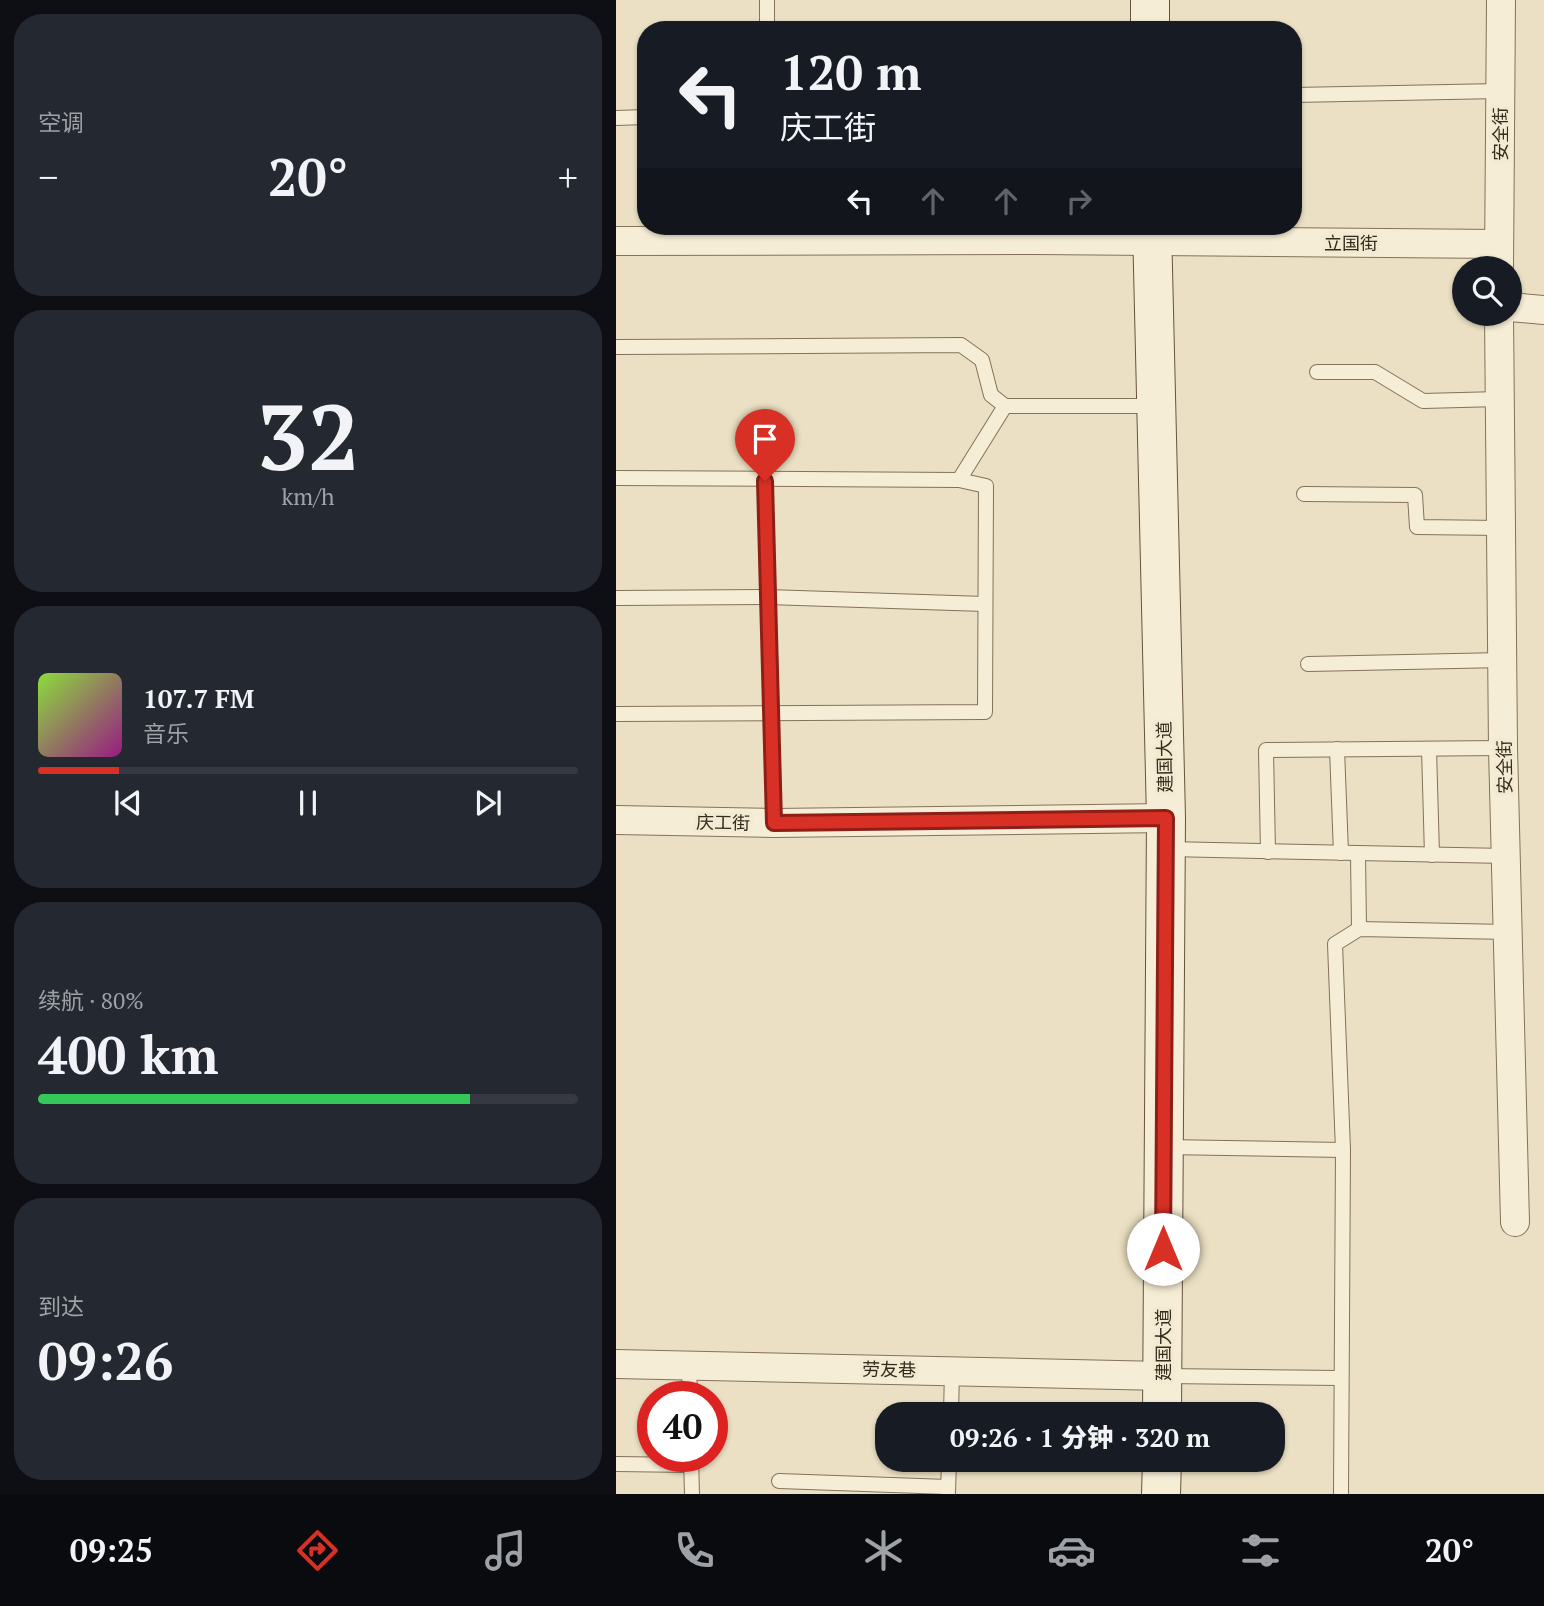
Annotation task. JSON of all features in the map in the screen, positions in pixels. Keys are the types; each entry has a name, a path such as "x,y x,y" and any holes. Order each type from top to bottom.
{"street":[{"path":"1150,0 1150,21"},
{"name":"安全街","path":"1499,256 1501,0"},
{"name":"立国街","path":"616,241 732,235"},
{"name":"建国大道","path":"1152,235 1166,834 1162,1402"},
{"name":"立国街","path":"1168,235 1499,256"},
{"path":"1522,308 1544,310"},
{"name":"安全街","path":"1499,326 1503,748 1515,1222"},
{"name":"庆工街","path":"616,820 1166,834"},
{"name":"劳友巷","path":"616,1364 1163,1376"},
{"path":"1161,1494 1162,1472"}],"lane":[{"path":"767,0 767,21"},
{"path":"1302,95 1500,92"},
{"path":"616,118 637,117"},
{"path":"616,347 961,345 982,360 991,395 1005,406 1156,406"},
{"path":"1317,372 1375,372 1423,401 1499,399"},
{"path":"959,480 1005,406"},
{"path":"616,478 765,481 959,480 986,486 985,712 616,714"},
{"path":"765,481 774,823"},
{"path":"1304,494 1415,495 1416,527 1502,528"},
{"path":"616,598 768,597 985,604"},
{"path":"1308,664 1504,660"},
{"path":"1268,852 1266,750 1503,748"},
{"path":"1429,749 1432,855"},
{"path":"1337,750 1341,853"},
{"path":"1166,834 1268,852 1506,856"},
{"path":"1358,854 1359,929"},
{"path":"1341,1494 1343,1150 1335,944 1359,929 1508,932"},
{"path":"1164,1147 1343,1150"},
{"path":"689,1365 690,1381"},
{"path":"951,1402 952,1371"},
{"path":"1163,1376 1340,1378"},
{"path":"616,1464 637,1463"},
{"path":"691,1472 692,1494"},
{"path":"779,1481 948,1490 949,1472"}],"route":[{"path":"765,481 774,823 1166,818 1163,1249"}]}
